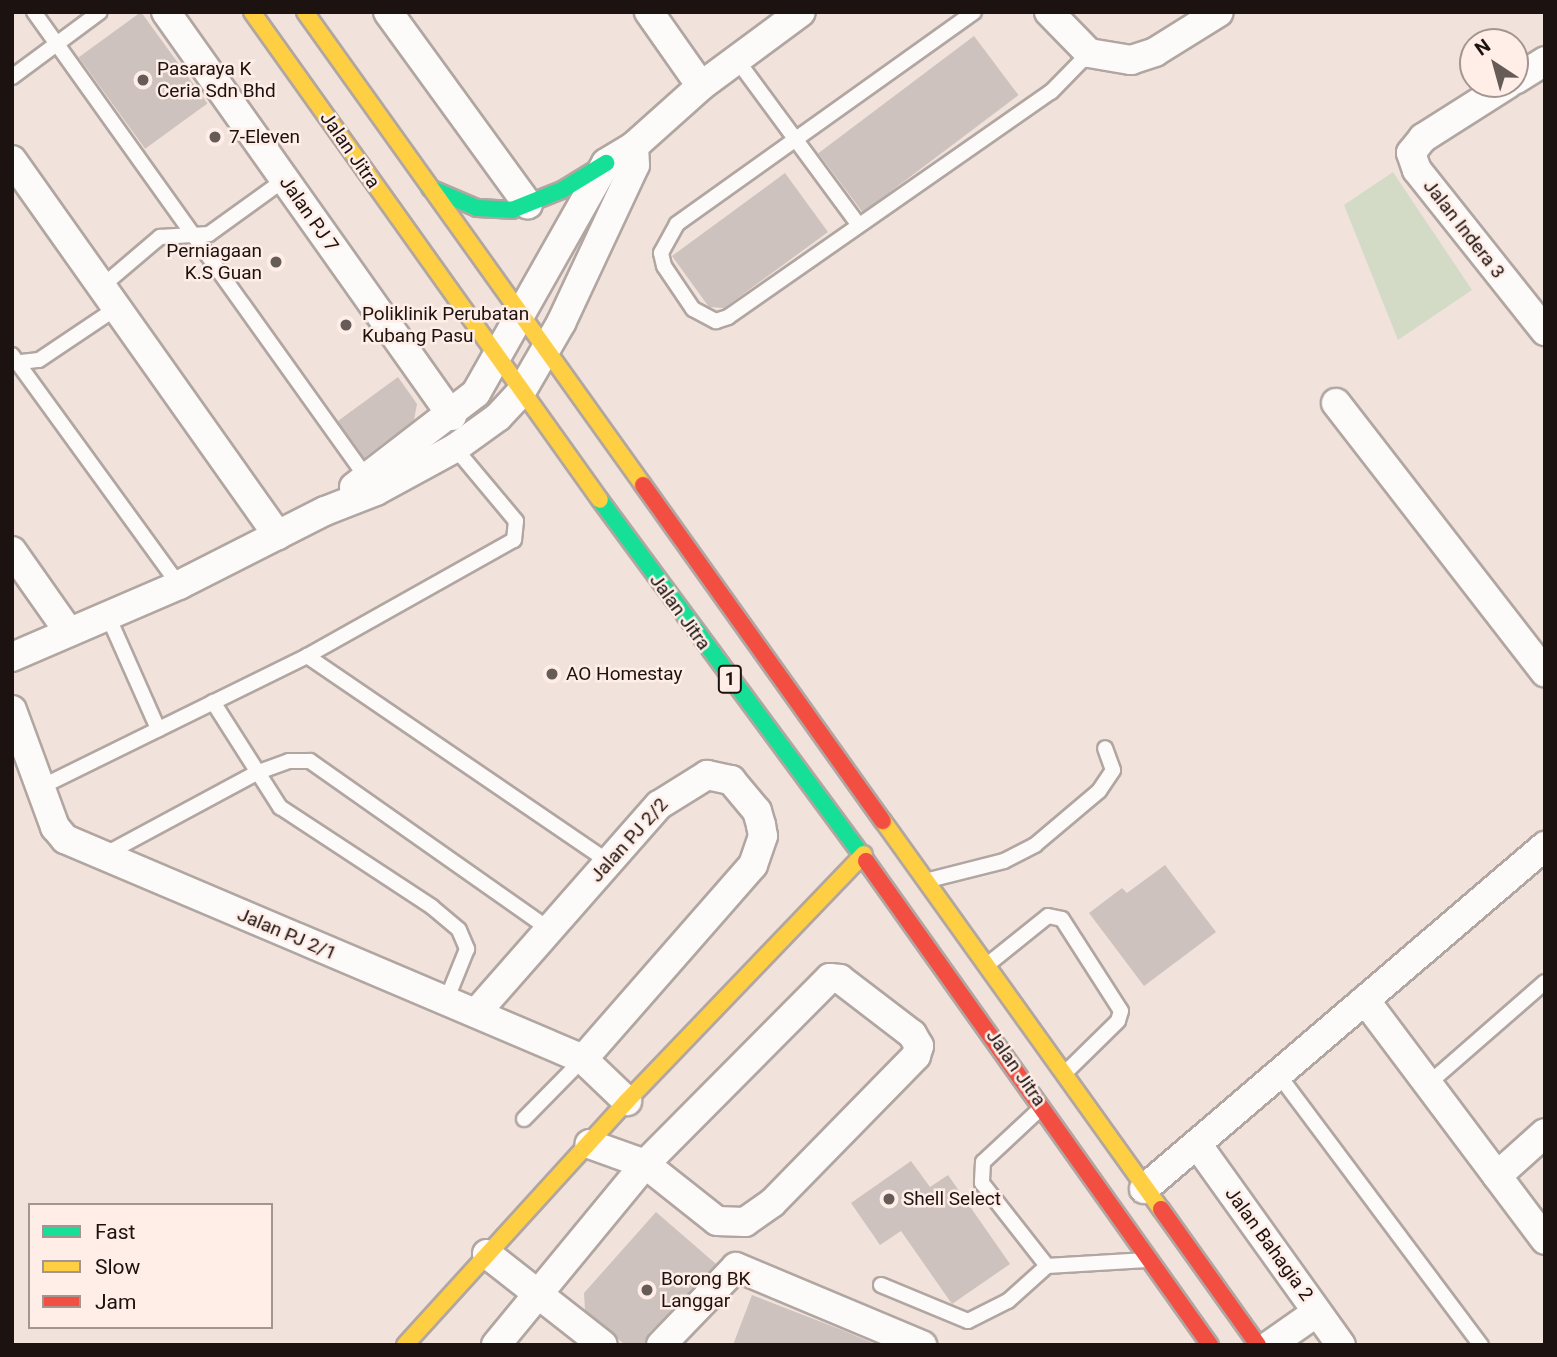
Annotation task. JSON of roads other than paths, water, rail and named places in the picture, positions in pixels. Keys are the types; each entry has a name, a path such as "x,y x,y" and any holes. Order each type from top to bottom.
{"main road":[{"name":"Jalan Jitra","path":"252,12 668,596 864,855 1210,1345"},
{"name":"Jalan Jitra","path":"305,12 1062,1075 1258,1345"},
{"path":"430,188 496,211 528,205 606,163"},
{"path":"405,1345 627,1101 864,855"}],"street":[{"name":"Jalan PJ 7","path":"166,12 452,416"},
{"path":"388,12 528,205"},
{"path":"649,12 701,86"},
{"path":"325,511 366,477 452,416 476,393 522,319 606,163 634,146 701,86 801,12"},
{"path":"1049,12 1089,53 1131,60 1155,52 1219,12"},
{"path":"1529,71 1545,61"},
{"name":"Jalan Indera 3","path":"1486,98 1423,138 1411,153 1417,170 1545,331"},
{"path":"12,657 179,585 325,511 376,491 455,448 498,417 521,392 546,352 635,165 634,146"},
{"path":"12,160 107,298 278,535"},
{"path":"1336,403 1545,672"},
{"path":"12,551 69,632"},
{"name":"Jalan PJ 2/1","path":"12,710 27,774 55,827 65,839 583,1059 627,1101"},
{"name":"Jalan PJ 2/2","path":"475,1013 667,798 707,775 731,780 757,811 761,825 763,836 753,864 583,1059"},
{"path":"1144,1189 1545,846"},
{"path":"496,1345 645,1164 830,978 840,979 912,1034 919,1046 916,1056 772,1203 745,1222 717,1221 645,1164 589,1143"},
{"path":"1365,1000 1545,1240"},
{"path":"1497,1176 1545,1133"},
{"name":"Jalan Bahagia 2","path":"1197,1144 1341,1345"},
{"path":"487,1254 536,1297 603,1345"},
{"path":"661,1345 736,1267 922,1345"},
{"path":"1270,1345 1317,1312"}],"lane":[{"path":"34,12 366,477"},
{"path":"12,77 100,12"},
{"path":"974,12 677,224 665,239 661,253 664,266 693,309 716,321 727,317 1051,92 1089,53"},
{"path":"737,60 794,141 858,224"},
{"path":"14,361 39,360 107,298 160,237 194,236 215,231 284,180"},
{"path":"14,361 179,585"},
{"path":"27,774 158,729 307,656 514,540 516,520 455,448"},
{"path":"108,616 158,729"},
{"path":"307,656 609,862"},
{"path":"212,702 256,773 287,812 432,907 459,930 467,949 446,1001"},
{"path":"925,882 1004,861 1035,845 1099,791 1112,770 1105,748"},
{"path":"103,856 256,773 289,761 310,761 549,929"},
{"path":"986,966 1048,916 1062,919 1121,1011 1118,1021 1062,1075"},
{"path":"1428,1084 1545,982"},
{"path":"524,1119 583,1059"},
{"path":"1278,1074 1481,1345"},
{"path":"1043,1107 993,1150 979,1172 982,1183 1047,1266"},
{"path":"881,1286 968,1321 1008,1301 1047,1266 1152,1260"}],"place":[{"name":"Pasaraya K Ceria Sdn Bhd","path":"143,80"},
{"name":"7-Eleven","path":"215,137"},
{"name":"Perniagaan K.S Guan","path":"276,262"},
{"name":"Poliklinik Perubatan Kubang Pasu","path":"346,325"},
{"name":"AO Homestay","path":"552,674"},
{"name":"Shell Select","path":"889,1199"},
{"name":"Borong BK Langgar","path":"647,1290"}]}
